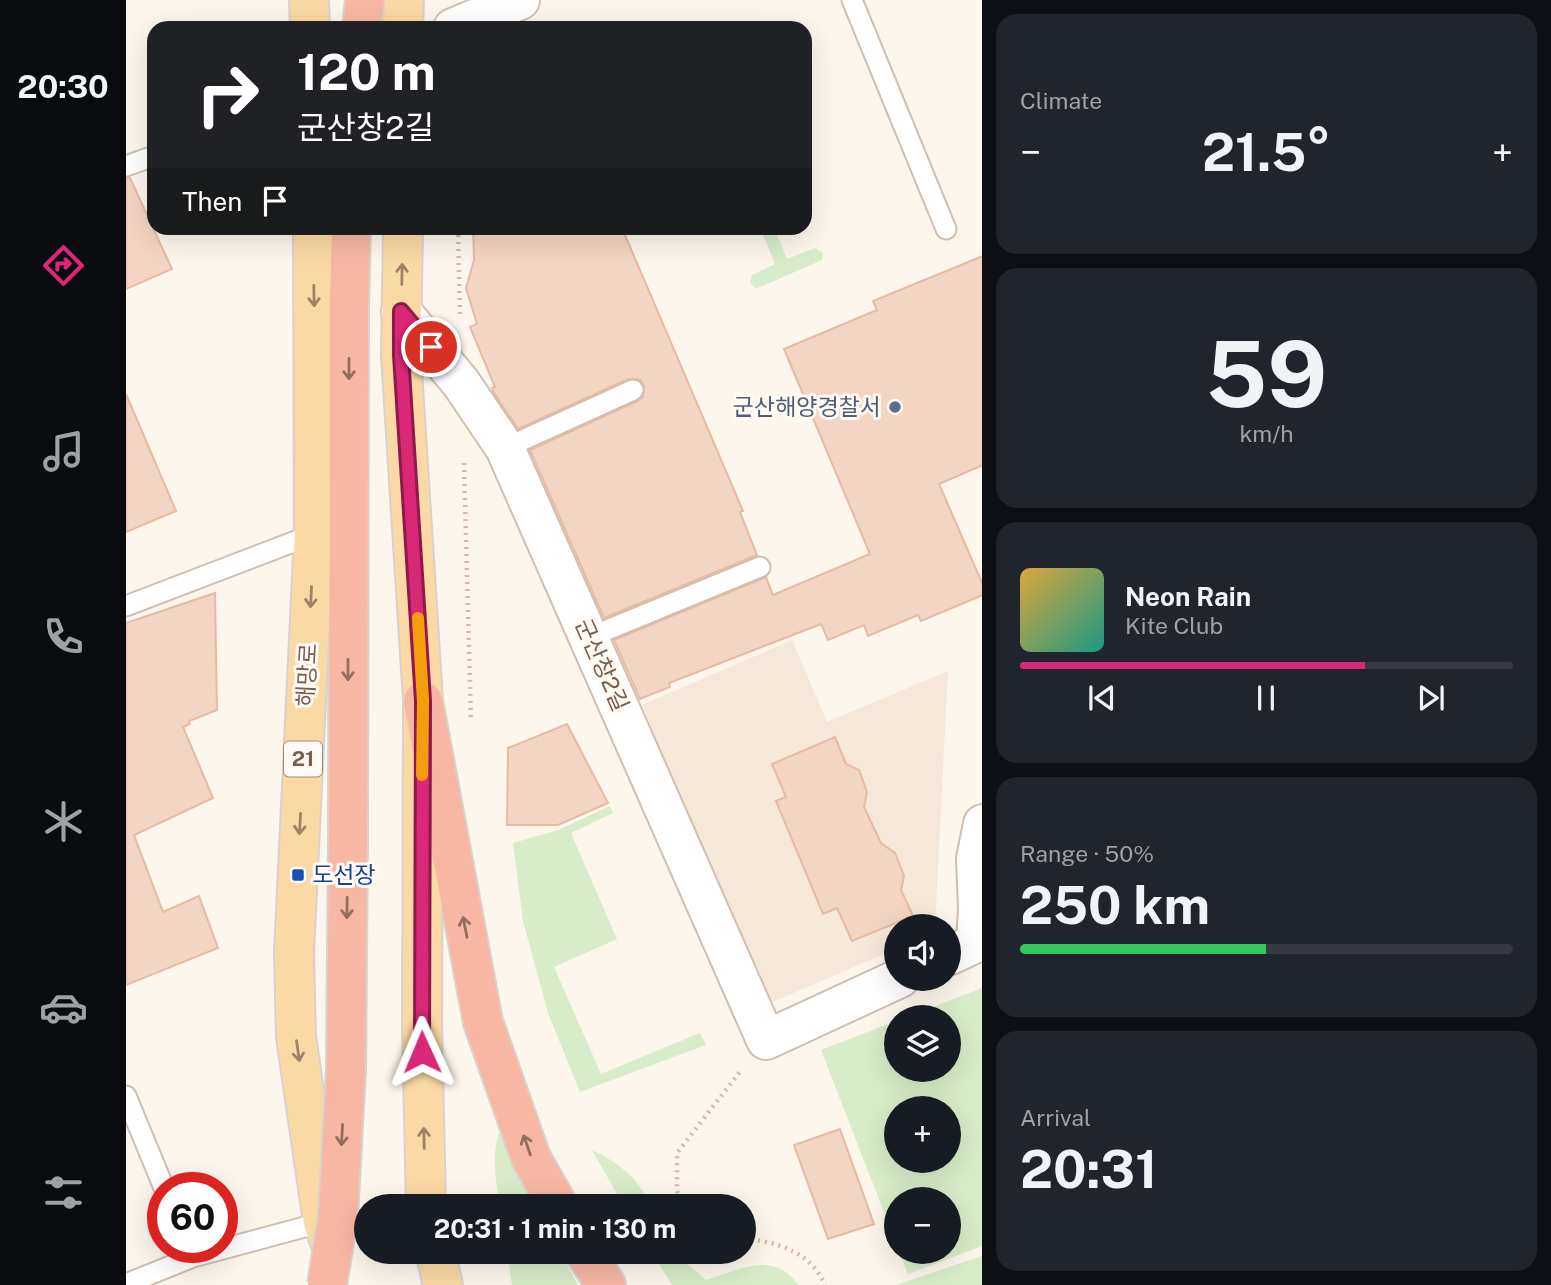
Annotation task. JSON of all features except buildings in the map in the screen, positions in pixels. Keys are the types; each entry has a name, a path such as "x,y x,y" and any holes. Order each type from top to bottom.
{"highway":[{"path":"363,21 365,0"},
{"path":"327,1285 338,1216 346,1070 351,235"},
{"path":"423,701 484,1022 531,1158 551,1194"},
{"path":"592,1264 606,1285"}],"main road":[{"path":"309,0 310,21"},
{"path":"404,0 404,21"},
{"name":"해망로","path":"313,235 314,534 294,953 296,1037 323,1222 344,1285"},
{"path":"402,235 401,355 423,701 422,1026 426,1194"},
{"path":"438,1264 443,1285"}],"street":[{"path":"470,21 520,0"},
{"name":"군산창2길","path":"401,311 461,383 505,448 766,1040"},
{"path":"961,950 976,943 976,859 982,824"},
{"path":"766,1040 884,985"}],"lane":[{"path":"852,0 946,229"},
{"path":"126,166 147,158"},
{"path":"505,448 632,390"},
{"path":"126,606 314,534"},
{"path":"590,637 760,567"},
{"path":"126,1096 157,1172"},
{"path":"238,1241 323,1222"},
{"path":"126,1284 169,1263"}],"path":[{"path":"458,235 461,383"},
{"path":"464,451 472,730"},
{"path":"678,1194 677,1153 766,1040"},
{"path":"756,1240 768,1241 801,1255 825,1285"}],"shaded area":[{"path":"792,640 827,722 948,671 936,914 884,914 884,954 768,1004 642,705"}],"green space":[{"path":"763,235 777,235 787,259 815,248 823,253 822,260 755,288 750,282 752,275 775,264"},
{"path":"610,806 613,813 571,833 617,939 554,967 601,1074 700,1033 706,1045 580,1092 548,1013 523,921 513,843 558,830"},
{"path":"982,988 982,1246 961,1254 961,1187 884,1187 884,1212 821,1050 884,1026 884,1082 961,1082 961,1005 938,1005"},
{"path":"499,1132 530,1194 498,1194 495,1160"},
{"path":"592,1150 627,1172 644,1194 617,1194"},
{"path":"982,1256 982,1285 896,1285 961,1264"},
{"path":"509,1264 567,1264 578,1285 512,1285"},
{"path":"659,1264 687,1264 706,1280 755,1265 767,1265 788,1274 798,1285 672,1285"},
{"path":"904,1264 934,1264 908,1274"}],"slow traffic":[{"path":"418,618 423,701 422,775"}],"place":[{"name":"군산해양경찰서","path":"895,407"},
{"name":"도선장","path":"298,875"}],"route":[{"path":"422,1052 423,701 401,355 401,311 431,347"}]}
